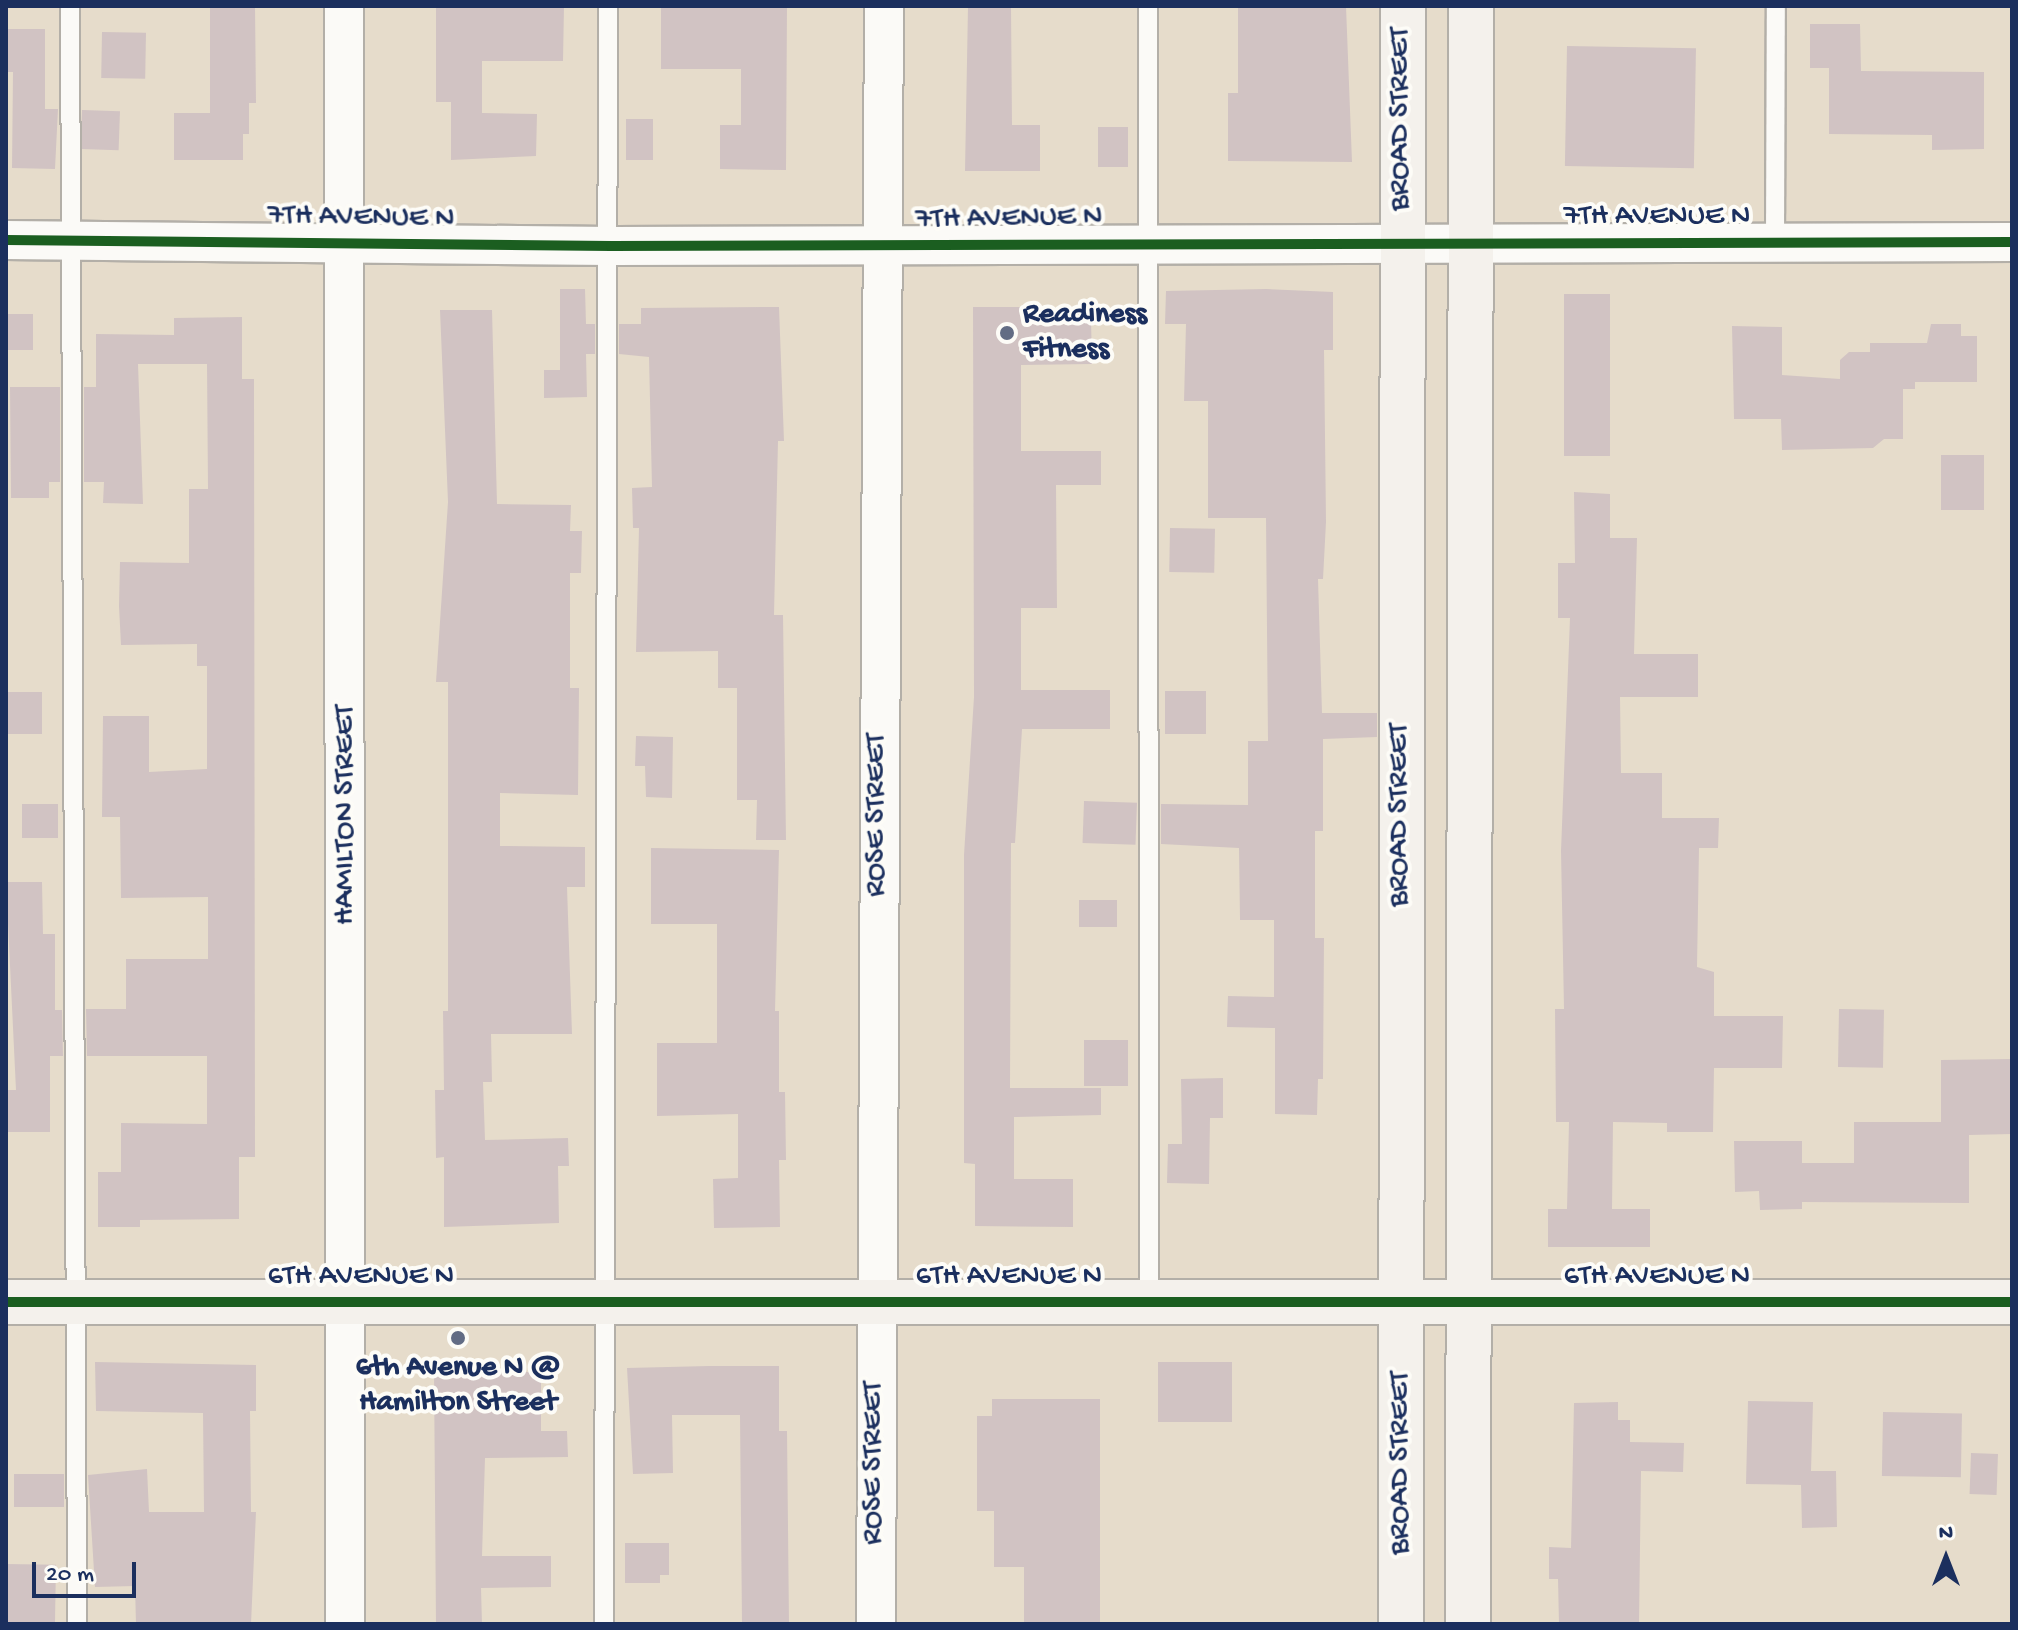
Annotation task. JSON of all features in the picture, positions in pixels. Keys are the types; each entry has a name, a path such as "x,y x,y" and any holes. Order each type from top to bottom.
{"main road":[{"name":"BROAD STREET","path":"1401,1624 1403,6"},
{"path":"1468,1624 1471,6"},
{"name":"6TH AVENUE N","path":"6,1302 2012,1302"}],"street":[{"name":"HAMILTON STREET","path":"344,6 347,242 345,1624"},
{"name":"ROSE STREET","path":"876,1624 874,1302 884,6"},
{"name":"7TH AVENUE N","path":"6,240 611,246 1148,242 2012,242"}],"lane":[{"path":"70,6 77,1624"},
{"path":"604,1624 603,1302 611,246 608,6"},
{"path":"1148,6 1149,1302"},
{"path":"1775,242 1776,6"}],"building":[{"path":"210,6 255,6 256,103 249,103 249,134 243,134 243,160 174,160 174,113 210,113"},
{"path":"436,6 564,6 563,61 482,61 482,113 537,114 536,156 451,160 451,102 436,102"},
{"path":"661,6 787,6 786,170 720,169 720,125 741,125 741,69 661,69"},
{"path":"968,6 1011,6 1012,125 1040,125 1040,171 965,171"},
{"path":"1238,6 1346,6 1352,162 1228,161 1228,93 1238,93"},
{"path":"1810,24 1860,24 1861,71 1984,72 1984,149 1932,150 1932,135 1829,134 1829,68 1810,68"},
{"path":"6,29 45,29 45,109 58,109 55,169 12,168 13,72 6,72"},
{"path":"102,32 146,33 145,79 101,78"},
{"path":"1567,46 1696,48 1694,168 1565,166"},
{"path":"82,110 120,111 119,150 81,149"},
{"path":"626,119 653,119 653,160 626,160"},
{"path":"1098,127 1128,127 1128,167 1098,167"},
{"path":"560,289 585,289 586,324 595,324 595,354 586,354 587,397 544,398 544,370 560,370"},
{"path":"1266,289 1333,292 1333,350 1324,350 1326,522 1323,579 1318,579 1322,713 1377,713 1377,737 1323,739 1323,831 1315,831 1315,938 1324,938 1323,1079 1318,1079 1317,1115 1275,1114 1275,1028 1227,1027 1228,996 1274,997 1274,920 1240,920 1239,848 1161,844 1161,804 1248,805 1248,741 1268,741 1266,518 1208,518 1208,401 1184,401 1186,324 1165,324 1166,291"},
{"path":"1564,294 1610,294 1610,456 1564,456"},
{"path":"779,307 784,441 778,441 774,615 783,615 786,840 756,840 757,800 737,800 737,688 718,688 718,651 636,652 639,528 633,528 632,488 652,487 649,357 619,354 619,324 641,324 641,308"},
{"path":"973,307 1040,307 1040,320 1091,319 1092,364 1021,365 1021,451 1101,451 1101,485 1056,485 1057,608 1021,608 1021,690 1110,690 1110,729 1022,729 1015,843 1011,843 1010,1088 1101,1088 1101,1115 1014,1117 1014,1179 1073,1179 1073,1227 975,1226 975,1164 964,1163 964,855 974,697"},
{"path":"440,310 492,310 497,504 571,505 570,531 582,531 581,573 570,573 570,688 579,688 578,795 500,793 500,846 585,847 585,887 567,887 572,1034 491,1034 492,1082 483,1082 485,1140 568,1138 569,1166 558,1166 559,1223 444,1227 444,1157 436,1158 435,1090 444,1090 443,1011 448,1011 448,682 436,682 448,502"},
{"path":"6,314 33,314 33,350 6,350"},
{"path":"242,317 242,379 254,379 255,1157 239,1157 239,1219 140,1220 140,1227 98,1227 98,1172 121,1172 121,1123 207,1124 207,1056 87,1056 86,1009 126,1009 126,959 208,959 208,897 121,898 120,817 102,817 103,716 149,716 149,772 207,769 207,666 197,666 197,644 121,645 119,606 120,562 189,563 189,489 208,489 207,364 138,364 143,504 103,503 104,482 84,482 84,387 96,387 96,334 174,335 174,318"},
{"path":"1931,324 1961,324 1961,336 1977,336 1977,382 1915,382 1915,389 1903,389 1903,439 1884,439 1873,448 1782,450 1781,419 1734,419 1732,326 1782,327 1782,375 1840,379 1840,360 1849,352 1870,352 1870,343 1927,343"},
{"path":"10,387 60,387 60,482 49,482 49,498 11,498"},
{"path":"1941,455 1984,455 1984,510 1941,510"},
{"path":"1574,492 1610,494 1610,538 1637,538 1634,654 1698,654 1698,697 1620,697 1621,773 1662,773 1662,818 1719,818 1718,848 1699,848 1697,967 1714,972 1714,1016 1783,1016 1782,1068 1714,1068 1713,1132 1667,1132 1667,1123 1613,1122 1612,1209 1650,1209 1650,1247 1548,1247 1548,1209 1567,1209 1569,1122 1556,1122 1555,1009 1564,1009 1561,851 1570,618 1558,618 1558,563 1575,563"},
{"path":"1170,528 1215,529 1214,573 1169,572"},
{"path":"1165,691 1206,691 1206,734 1165,734"},
{"path":"6,692 42,692 42,734 6,734"},
{"path":"636,736 673,737 672,798 646,797 645,766 635,766"},
{"path":"1084,801 1137,803 1136,845 1083,843"},
{"path":"22,804 58,804 58,838 22,838"},
{"path":"651,848 779,850 775,1011 779,1011 779,1092 785,1092 786,1160 779,1160 780,1227 714,1228 713,1179 738,1178 738,1114 657,1116 657,1043 717,1043 717,924 651,924"},
{"path":"6,882 42,882 43,934 55,934 55,1010 62,1010 63,1056 50,1056 50,1132 6,1132 6,1090 16,1090"},
{"path":"1079,900 1117,900 1117,927 1079,927"},
{"path":"1839,1009 1884,1010 1883,1068 1838,1067"},
{"path":"1084,1040 1128,1040 1128,1086 1084,1086"},
{"path":"2012,1059 2012,1134 1969,1135 1969,1203 1802,1202 1802,1209 1760,1210 1759,1191 1735,1192 1734,1141 1802,1141 1802,1163 1854,1163 1854,1122 1941,1122 1941,1060"},
{"path":"1223,1078 1223,1118 1210,1118 1209,1184 1167,1183 1168,1144 1182,1144 1181,1079"},
{"path":"95,1362 256,1365 256,1411 250,1411 251,1512 256,1512 251,1624 136,1624 135,1586 95,1587 88,1475 147,1469 149,1512 204,1512 203,1413 96,1411"},
{"path":"1158,1362 1232,1362 1232,1422 1158,1422"},
{"path":"779,1366 779,1431 787,1431 789,1624 742,1624 740,1415 672,1415 673,1473 633,1474 627,1368"},
{"path":"434,1371 541,1373 541,1431 567,1431 568,1457 485,1458 482,1556 551,1556 551,1587 481,1588 482,1624 436,1624"},
{"path":"992,1399 1100,1399 1100,1624 1024,1624 1024,1567 994,1567 994,1511 977,1511 977,1416 992,1416"},
{"path":"1748,1401 1813,1402 1811,1471 1836,1471 1837,1527 1802,1528 1801,1485 1746,1484"},
{"path":"1618,1402 1618,1420 1630,1420 1630,1442 1684,1443 1683,1472 1641,1471 1639,1624 1559,1624 1558,1579 1549,1579 1549,1547 1571,1548 1574,1403"},
{"path":"1883,1412 1962,1413 1961,1477 1882,1476"},
{"path":"1971,1453 1998,1454 1997,1495 1970,1494"},
{"path":"14,1474 64,1474 64,1507 14,1507"},
{"path":"625,1543 669,1543 669,1575 660,1575 660,1583 625,1583"},
{"path":"6,1564 56,1565 55,1624 6,1624"}],"cycle path":[{"path":"6,240 611,246 2012,242"},
{"path":"6,1302 2012,1302"}],"place":[{"name":"Readiness Fitness","path":"1007,333"},
{"name":"6th Avenue N @ Hamilton Street","path":"458,1338"}]}
